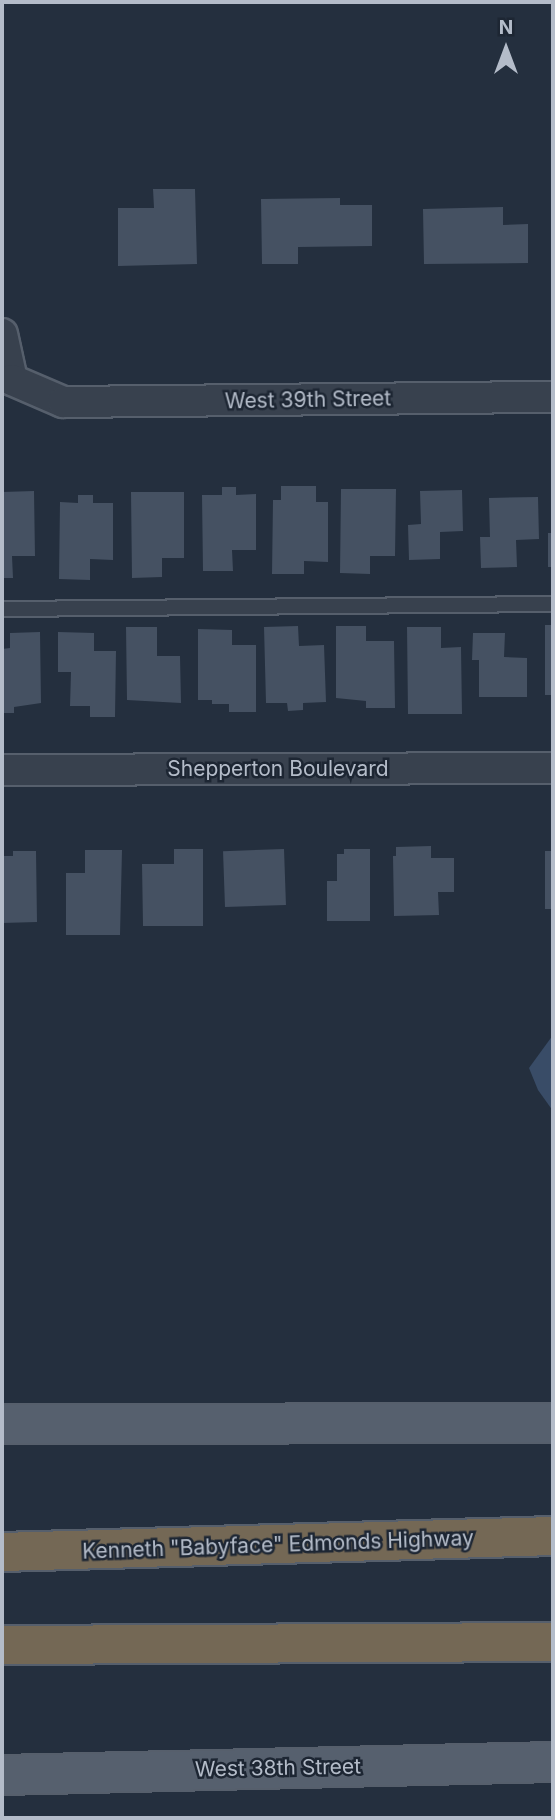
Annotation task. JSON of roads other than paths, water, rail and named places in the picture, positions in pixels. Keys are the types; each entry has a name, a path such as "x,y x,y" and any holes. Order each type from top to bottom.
{"highway":[{"name":"Kenneth \"Babyface\" Edmonds Highway","path":"2,1552 553,1536"},
{"path":"2,1645 553,1642"}],"main road":[{"path":"2,1424 553,1423"},
{"name":"West 38th Street","path":"2,1775 553,1762"}],"street":[{"name":"West 39th Street","path":"2,334 12,380 63,402 553,397"},
{"name":"Shepperton Boulevard","path":"2,770 553,768"}],"lane":[{"path":"2,609 553,604"}],"water":[{"path":"553,1035 553,1111 538,1090 529,1068"}]}
